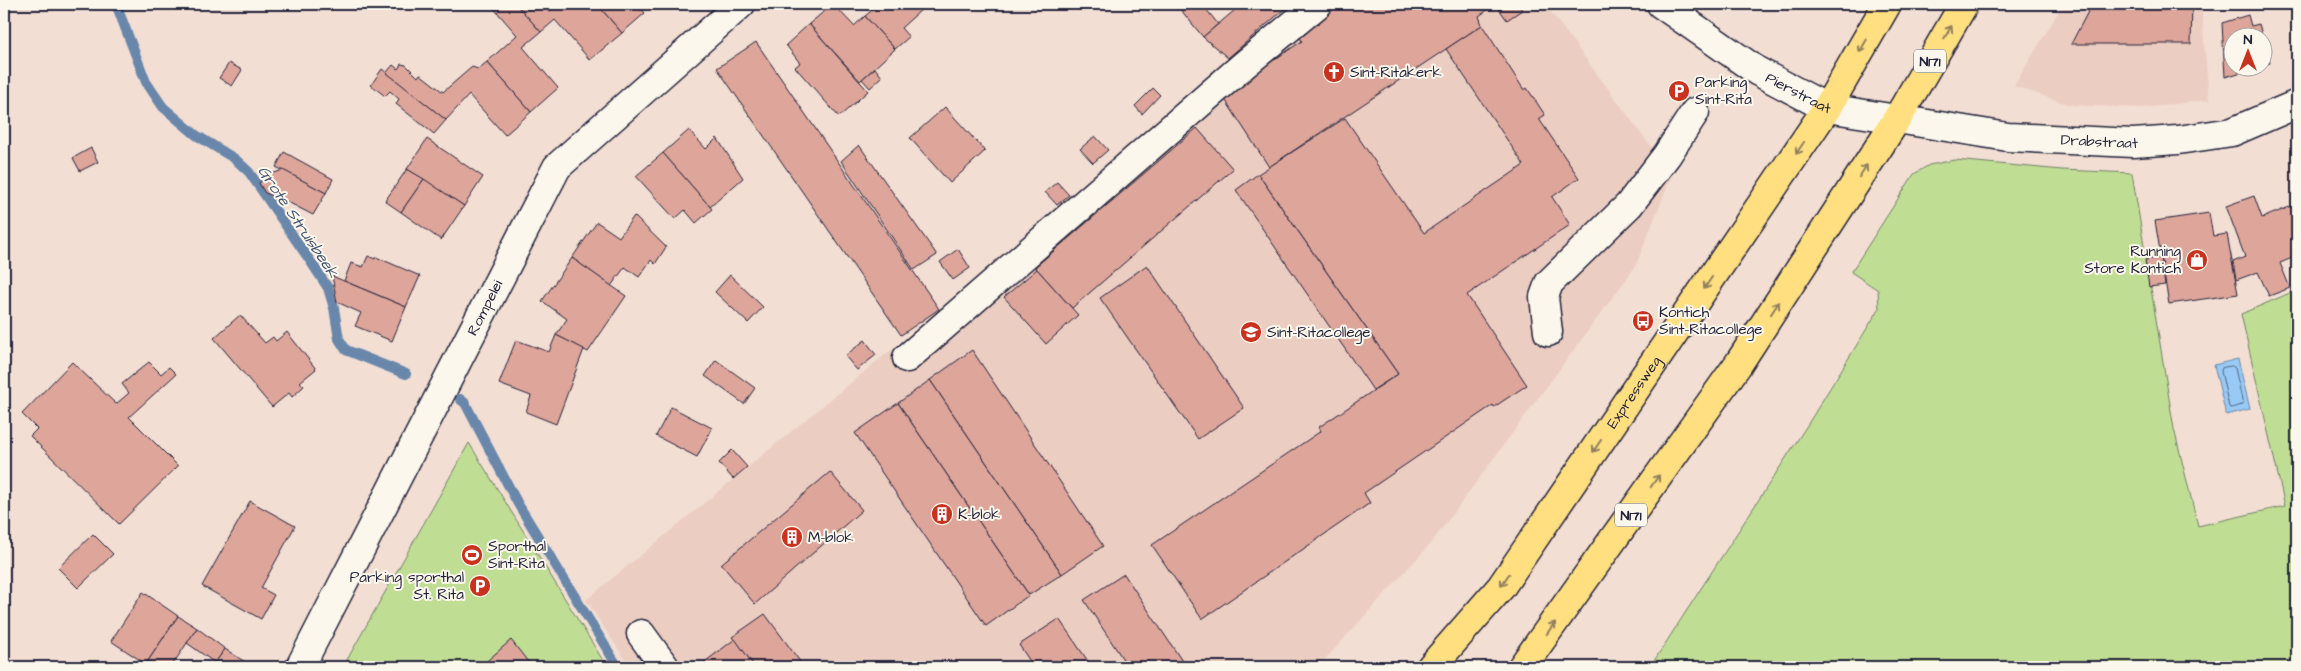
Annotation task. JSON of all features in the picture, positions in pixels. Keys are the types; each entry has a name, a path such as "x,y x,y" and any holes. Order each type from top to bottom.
{"highway":[{"name":"Expressweg","path":"1432,667 1500,587 1827,108 1887,4"},
{"name":"N171","path":"1522,667 1739,363 1897,119 1964,4"}],"street":[{"name":"Rompelei","path":"300,667 557,166 741,4"},
{"path":"907,358 1245,64 1318,4"},
{"name":"Pierstraat","path":"1661,4 1757,71 1827,108 1897,119"},
{"name":"Drabstraat","path":"1897,119 2008,136 2133,143 2178,140 2232,132 2297,104"},
{"path":"1548,332 1544,297 1549,283 1629,206 1667,155 1695,112"},
{"path":"641,634 664,667"}],"shaded area":[{"name":"Sint-Ritacollege","path":"1301,4 1545,4 1672,175 1635,267 1432,542 1318,667 630,667 586,600 887,353 942,312 1217,67"},
{"path":"2063,4 2201,4 2209,100 2142,108 2070,105 2014,86"}],"green space":[{"path":"1955,160 2062,170 2132,173 2174,429 2198,526 2285,506 2241,314 2297,290 2297,667 1650,667 1806,427 1879,309 1878,290 1851,272 1914,174 1929,165"},
{"name":"Sporthal Sint-Rita","path":"469,443 607,667 343,667"}],"water":[{"path":"2238,359 2250,409 2226,415 2214,365"}],"building":[{"path":"490,4 516,4 541,32 523,47 558,88 531,112 487,62 517,35"},
{"path":"516,4 542,4 549,12 558,4 597,4 622,33 590,60 555,20 541,32"},
{"path":"597,4 637,4 645,13 622,33"},
{"path":"833,4 854,26 865,16 895,49 860,81 809,24"},
{"path":"875,4 918,4 922,9 901,28 909,37 895,49 865,16 877,6"},
{"path":"1176,4 1202,4 1218,24 1203,37"},
{"path":"1242,4 1290,4 1228,58 1203,37"},
{"name":"Sint-Ritakerk","path":"1331,4 1496,4 1479,16 1482,25 1269,167 1222,95 1302,41 1294,29"},
{"path":"1507,4 1518,4 1522,10 1507,20 1499,9"},
{"path":"2092,4 2192,4 2191,44 2071,44"},
{"path":"2248,15 2251,26 2259,24 2260,28 2224,28 2224,59 2222,23"},
{"path":"809,24 868,91 839,117 795,67 800,63 786,45"},
{"path":"1482,25 1524,90 1527,88 1545,115 1539,119 1579,178 1552,197 1570,225 1467,295 1527,385 1494,407 1493,405 1364,493 1370,503 1202,619 1152,545 1321,431 1319,427 1398,374 1258,174 1345,118 1424,233 1524,165 1446,49"},
{"path":"756,42 939,309 901,335 717,68"},
{"path":"487,62 531,112 505,135 469,95 446,120 386,73 393,65 398,69 401,64 406,65 418,77 420,74 443,92 472,67 478,69"},
{"path":"229,63 242,70 232,86 219,78"},
{"path":"875,68 882,77 870,88 862,79"},
{"path":"382,69 446,120 434,134 396,104 399,99 390,91 385,96 371,85"},
{"path":"1153,88 1160,95 1142,114 1135,106"},
{"path":"945,107 985,151 950,183 910,138"},
{"path":"1197,128 1233,169 1072,308 1035,267"},
{"path":"689,130 706,149 717,138 743,178 710,207 663,153"},
{"path":"1095,136 1108,150 1093,163 1080,149"},
{"path":"427,139 483,177 464,206 407,169"},
{"path":"859,145 937,255 914,270 841,161"},
{"path":"91,148 98,162 80,171 73,158"},
{"path":"284,152 333,179 326,193 276,167"},
{"path":"663,153 712,209 696,223 685,210 675,219 636,176"},
{"path":"407,169 424,179 401,212 385,201"},
{"path":"283,170 326,193 313,215 282,199 265,193 259,183 269,175"},
{"path":"1258,174 1398,374 1373,390 1236,190"},
{"path":"424,179 464,206 441,240 401,212"},
{"path":"1057,182 1069,195 1057,205 1045,192"},
{"path":"2254,196 2262,218 2297,204 2297,256 2280,263 2290,288 2269,296 2258,272 2236,280 2233,262 2245,257 2226,206"},
{"name":"Running Store Kontich","path":"2209,213 2213,236 2227,234 2238,294 2169,304 2155,221"},
{"path":"634,216 666,247 655,264 651,260 639,277 625,267 611,286 572,258 597,222 619,237"},
{"path":"958,249 970,268 953,280 940,262"},
{"path":"368,256 375,259 376,257 420,276 406,307 344,281 351,263 363,267"},
{"path":"572,258 626,296 588,352 556,335 567,319 542,301"},
{"path":"2161,258 2165,285 2149,287 2145,260"},
{"path":"1147,265 1244,408 1198,439 1100,298"},
{"path":"1037,269 1078,315 1046,344 1004,297"},
{"path":"730,275 763,307 748,323 715,292"},
{"path":"332,276 406,307 392,341 355,326 361,313 337,302"},
{"path":"240,315 265,343 273,337 276,341 287,332 316,369 300,382 304,386 292,397 289,393 272,407 214,338"},
{"path":"556,335 584,349 556,424 526,412 531,396 499,384 516,340 549,352"},
{"path":"865,340 876,355 857,370 845,356"},
{"path":"972,350 1103,546 1062,574 930,380"},
{"path":"716,360 755,388 744,404 705,376"},
{"path":"72,362 116,404 129,393 122,384 149,362 161,374 169,367 176,374 129,417 178,466 119,524 30,436 37,429 22,414"},
{"path":"930,380 1062,574 1029,595 898,403"},
{"name":"K-blok","path":"898,403 1029,595 986,626 855,433"},
{"path":"671,407 712,428 697,457 656,436"},
{"path":"732,450 747,467 733,479 719,463"},
{"name":"M-blok","path":"830,472 862,510 755,604 721,564"},
{"path":"250,501 295,526 261,588 274,595 261,619 202,586"},
{"path":"93,534 113,554 78,588 58,568"},
{"path":"1124,574 1186,667 1128,667 1084,600"},
{"path":"143,592 178,616 146,664 111,641"},
{"path":"765,614 804,667 755,667 732,637"},
{"path":"178,616 197,628 171,667 150,667 146,664"},
{"path":"1059,619 1092,667 1034,667 1019,645"},
{"path":"197,628 225,649 215,663 187,643"},
{"path":"735,639 755,667 698,667"},
{"path":"511,640 532,667 480,667"},
{"path":"225,649 253,667 212,667"}],"waterway":[{"name":"Grote Struisbeek","path":"116,4 146,82 163,107 196,135 235,159 249,172 311,262 328,288 334,308 339,339 346,350 406,374"},
{"name":"Grote Struisbeek","path":"460,399 465,403 518,504 618,667"}],"place":[{"name":"Sint-Ritakerk","path":"1334,72"},
{"name":"Parking Sint-Rita","path":"1679,91"},
{"name":"Running Store Kontich","path":"2197,260"},
{"name":"Kontich Sint-Ritacollege","path":"1643,321"},
{"name":"Sint-Ritacollege","path":"1251,332"},
{"name":"K-blok","path":"942,514"},
{"name":"M-blok","path":"792,537"},
{"name":"Sporthal Sint-Rita","path":"472,555"},
{"name":"Parking sporthal St. Rita","path":"480,586"}]}
